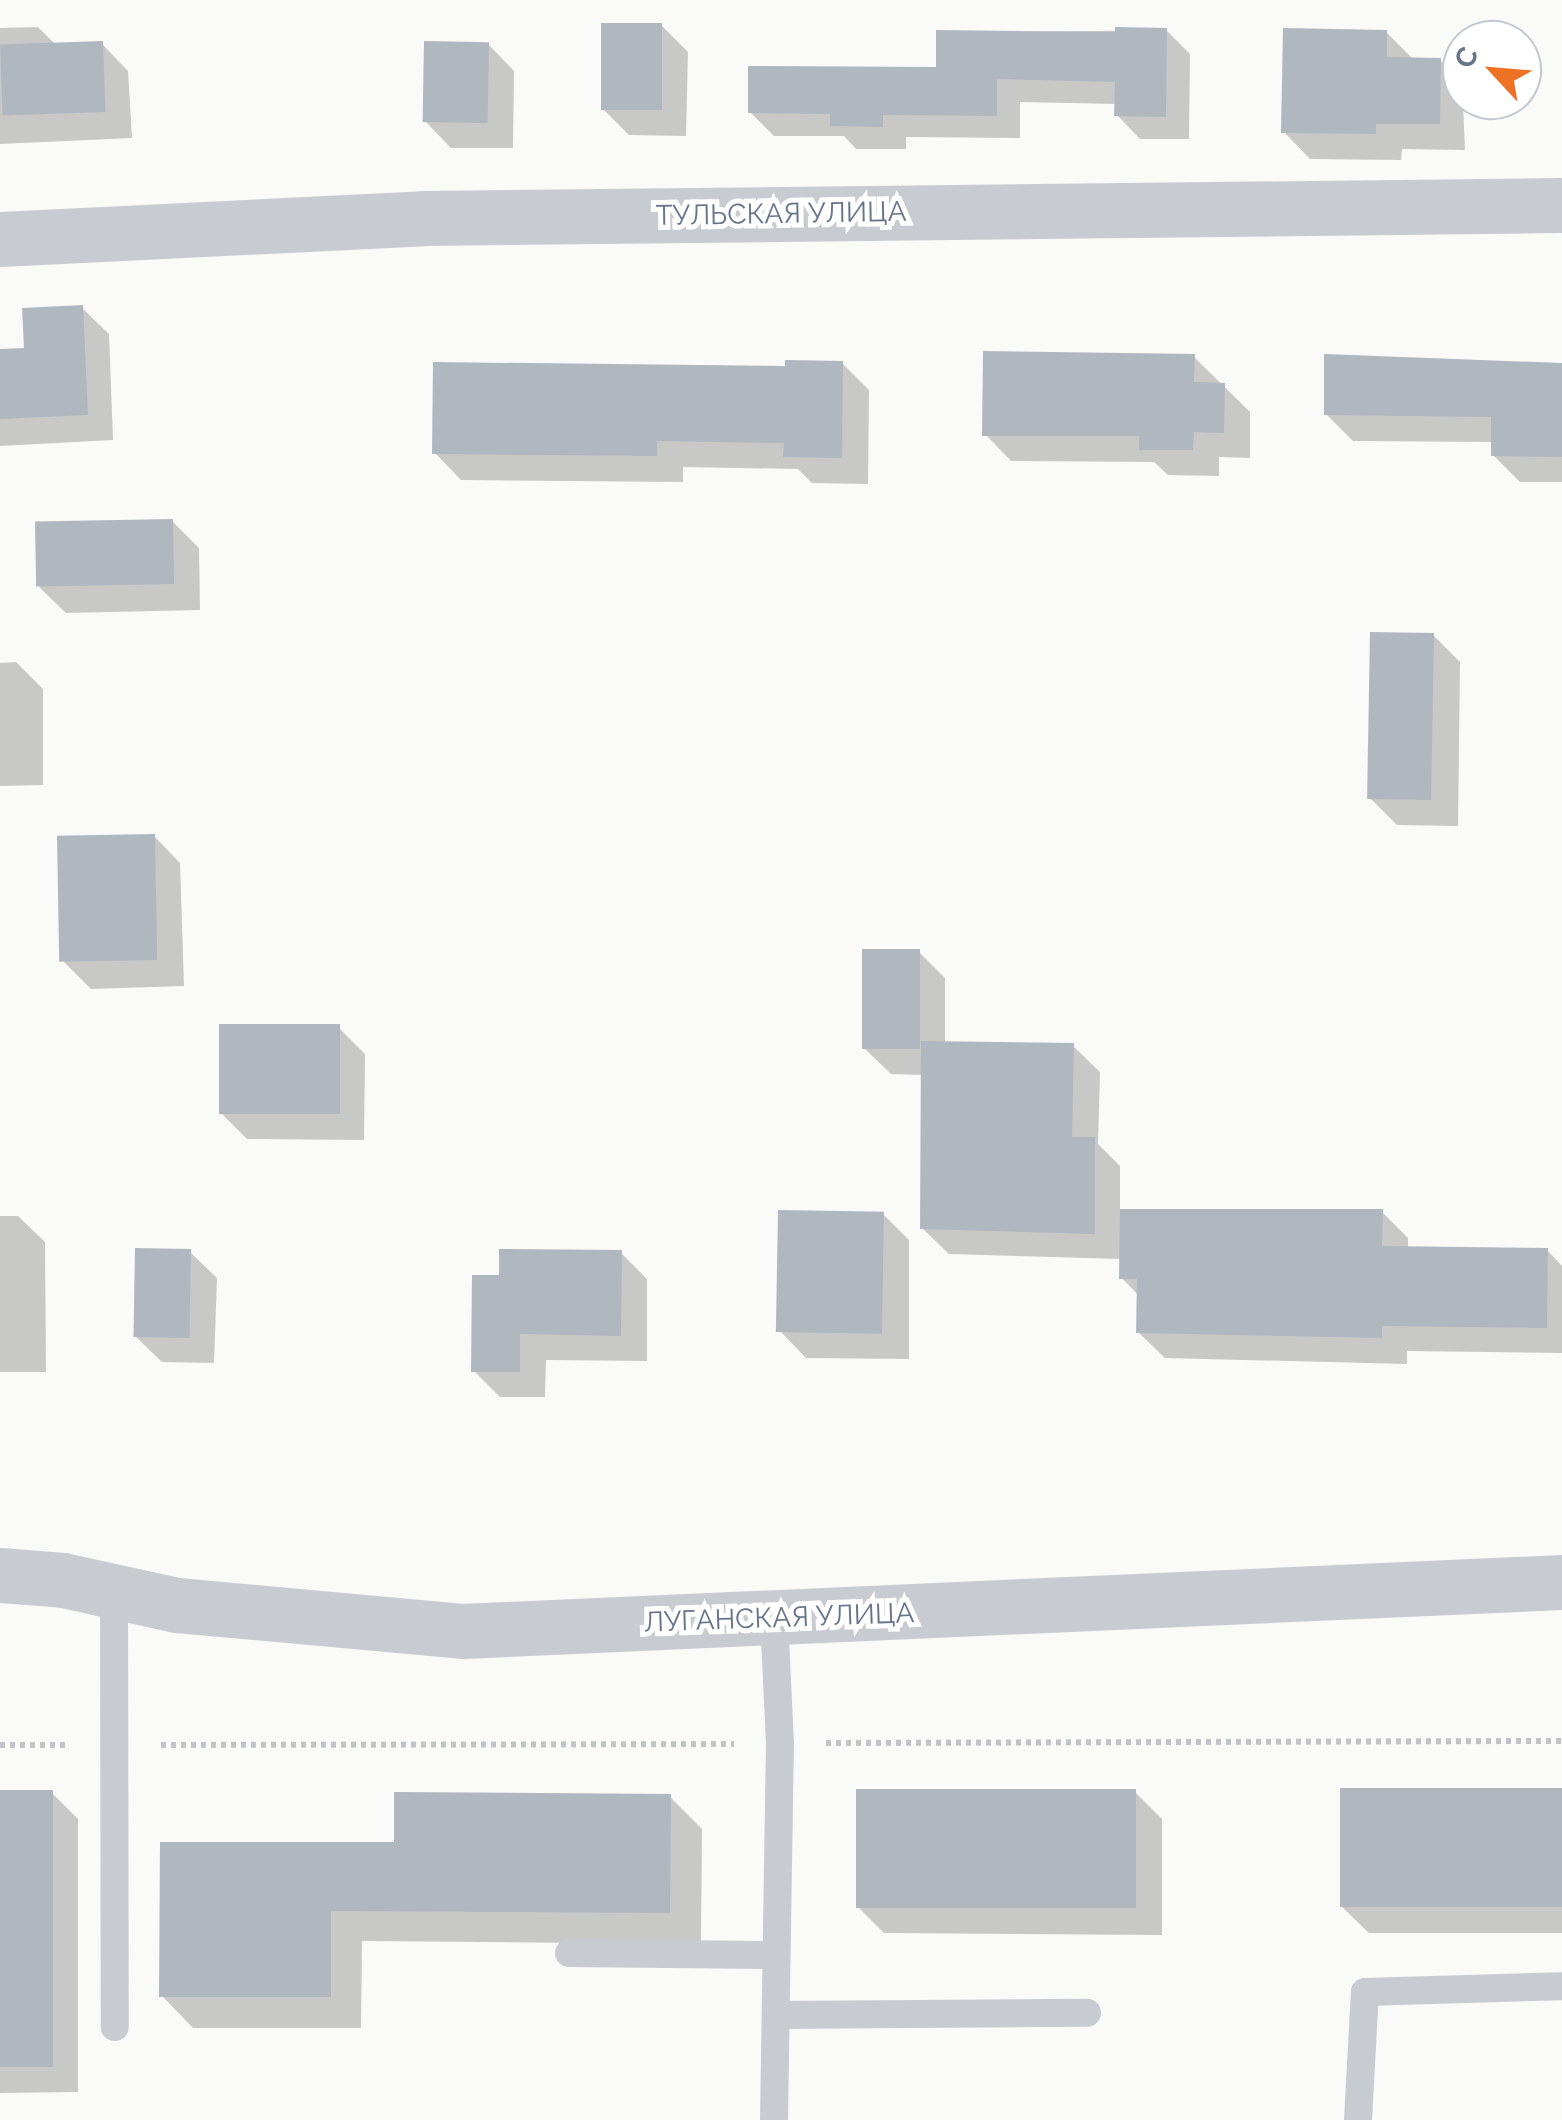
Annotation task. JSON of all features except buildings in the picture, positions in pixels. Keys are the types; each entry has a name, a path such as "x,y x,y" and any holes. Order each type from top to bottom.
{"street":[{"name":"ТУЛЬСКАЯ УЛИЦА","path":"0,238 423,218 1562,205"},
{"name":"ЛУГАНСКАЯ УЛИЦА","path":"0,1575 177,1605 462,1631 1562,1582"}],"lane":[{"path":"114,1592 115,2027"},
{"path":"774,1619 774,2120"},
{"path":"569,1953 776,1955"},
{"path":"1358,2120 1365,1992 1562,1986"},
{"path":"776,2015 1087,2013"}]}
